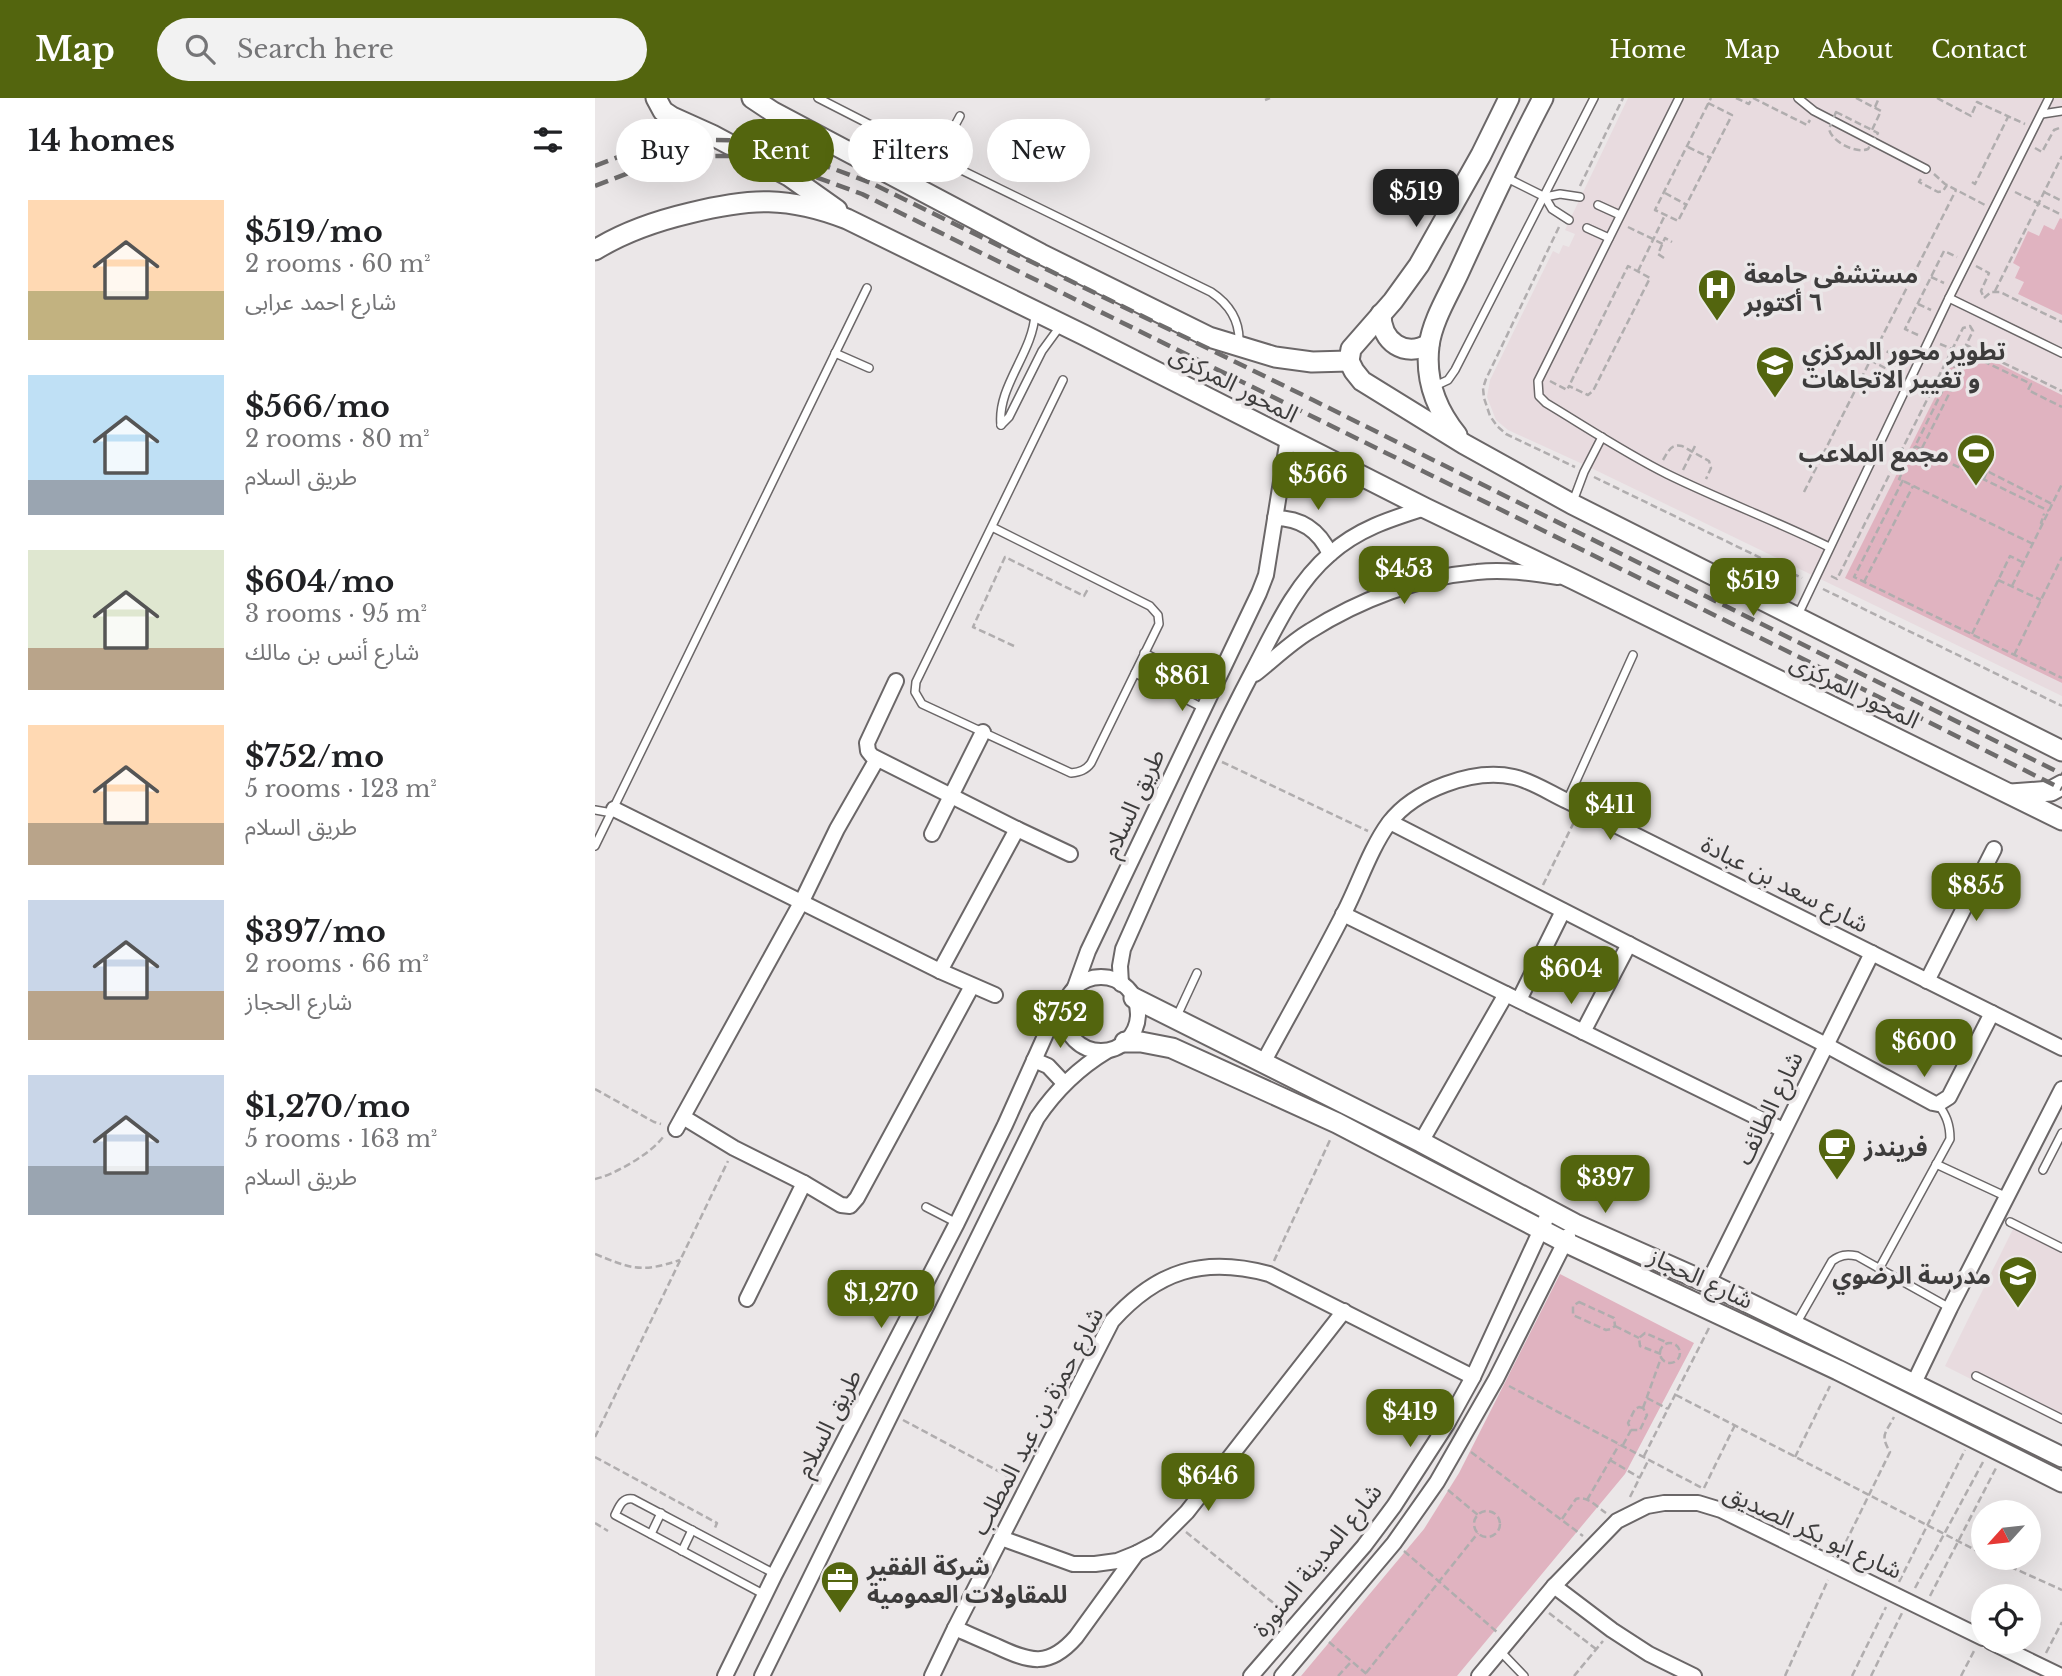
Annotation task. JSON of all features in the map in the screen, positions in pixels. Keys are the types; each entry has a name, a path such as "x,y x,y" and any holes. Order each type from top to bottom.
{"main road":[{"path":"656,98 663,111 671,117 712,135 789,176 847,219"},
{"name":"المحور المركزى","path":"752,98 773,113 848,151"},
{"path":"1349,362 1351,349 1404,287 1426,253 1481,155 1509,98"},
{"path":"1464,444 1438,408 1431,387 1429,344 1503,176 1543,98"},
{"name":"المحور المركزى","path":"907,182 1041,254 1189,328 1239,347 1293,360 1349,362 1362,381 1464,444 1572,504 2062,751"},
{"name":"المحور المركزى","path":"595,250 647,225 734,202 792,203 811,206 847,219 1425,508 2062,820"},
{"path":"1381,314 1383,329 1390,341 1396,345 1416,349 1429,344"},
{"path":"2036,739 2062,765"},
{"path":"2010,794 2051,791 2062,785"},
{"name":"شارع الحجاز","path":"1128,991 1175,1020 1421,1142 1575,1223 1708,1283 2062,1457"},
{"name":"شارع الحجاز","path":"1125,1042 1172,1048 1337,1123 1565,1242 1838,1370 2062,1482"}],"street":[{"name":"طريق السلام","path":"1075,987 1088,951 1254,606 1266,575 1288,438"},
{"name":"طريق السلام","path":"1128,991 1120,966 1123,949 1210,756 1278,624 1298,591 1313,571 1347,540 1367,528 1425,508"},
{"path":"1275,518 1293,520 1308,527 1321,539 1330,554"},
{"path":"1249,680 1307,632 1346,611 1393,591 1439,578 1478,572 1522,572 1575,580"},
{"path":"896,681 867,743 868,751 877,759 1070,854"},
{"path":"932,834 983,732"},
{"path":"877,759 837,829 802,901 675,1127 734,1148 844,1206 853,1204 972,986"},
{"name":"شارع سعد بن عبادة","path":"1263,1063 1390,822 1401,810 1438,787 1479,776 1515,777 1567,801 2062,1048"},
{"path":"613,811 802,901 940,971 995,995"},
{"path":"1390,822 1826,1045 1928,1101 1938,1104 1949,1097 1992,1013"},
{"path":"940,971 1017,829"},
{"path":"1927,981 1994,849"},
{"path":"1421,1142 1513,997 1563,911"},
{"path":"1343,914 1783,1130"},
{"path":"1583,1032 1629,944"},
{"name":"شارع الطائف","path":"1708,1283 1872,953"},
{"path":"762,1676 1037,1118 1064,1083 1090,1061 1125,1042 1136,1026 1138,1017 1128,991 1112,979 1093,978 1075,987 1065,1004 1064,1015 1066,1025 1077,1042 1096,1051 1107,1051"},
{"name":"طريق السلام","path":"725,1676 957,1223 1049,1027 1065,1004"},
{"path":"1034,1060 1048,1066 1064,1083"},
{"path":"1913,1385 1949,1308 2062,1088"},
{"path":"747,1299 804,1183"},
{"name":"شارع المدينة المنورة","path":"1251,1676 1332,1585 1394,1506 1447,1424 1473,1377 1550,1210"},
{"name":"شارع المدينة المنورة","path":"1282,1676 1394,1543 1437,1482 1496,1379 1575,1223"},
{"name":"شارع حمزة بن عبد المطلب","path":"932,1676 1112,1321 1143,1291 1162,1280 1204,1267 1226,1266 1269,1273 1473,1377"},
{"path":"1001,1538 1073,1564 1117,1561 1156,1543 1176,1524 1344,1311"},
{"name":"شارع ابو بكر الصديق","path":"1479,1676 1554,1586 1617,1521 1647,1506 1681,1502 1698,1503 1731,1515 1971,1632"},
{"path":"955,1628 1022,1658 1038,1660 1053,1656 1066,1648 1076,1637 1137,1553"},
{"path":"1554,1586 1649,1654 1694,1676"},
{"name":"شارع ابو بكر الصديق","path":"2017,1654 2058,1675"}],"lane":[{"path":"818,98 858,119"},
{"path":"1431,387 1443,384 1455,370 1594,98"},
{"path":"1679,98 1541,376 1537,391 1542,400 1668,474 1829,547"},
{"path":"1798,98 1814,111 1926,169"},
{"path":"1797,617 1949,298 2049,98"},
{"path":"2042,114 2062,111"},
{"path":"973,176 1211,292 1226,304 1236,320 1239,347"},
{"path":"1503,176 1545,197 1552,209 1569,220"},
{"path":"1545,197 1560,194 1578,197"},
{"path":"1598,205 1619,218"},
{"path":"1587,228 1609,238"},
{"path":"595,846 867,288"},
{"path":"1949,298 2062,353"},
{"path":"1035,312 1028,342 1001,407 1000,425 1009,417 1042,351 1061,324"},
{"path":"835,353 869,368"},
{"path":"992,527 1157,611 1159,625 1091,763 1083,770 1071,773 922,704 916,697 915,687 992,527 1063,380"},
{"path":"1572,504 1584,472 1602,437"},
{"path":"1145,653 1214,687"},
{"path":"1567,801 1633,655"},
{"path":"1135,673 1203,708"},
{"path":"595,810 613,811"},
{"path":"1175,1020 1197,973"},
{"path":"1879,1269 1950,1139 1950,1126 1938,1104"},
{"path":"2043,1170 2062,1133"},
{"path":"1936,1164 2007,1197"},
{"path":"926,1206 957,1223"},
{"path":"2010,1222 2062,1248"},
{"path":"1795,1326 1832,1261 1848,1254 1857,1256 1949,1308"},
{"path":"1976,1376 2062,1419"},
{"path":"765,1595 615,1515 622,1501 629,1498 775,1574"},
{"path":"651,1534 661,1513"},
{"path":"682,1551 692,1530"},
{"path":"1503,1645 1524,1676"}],"path":[{"path":"1265,100 1270,98"},
{"path":"1578,197 1623,98"},
{"path":"1708,103 1732,115 1678,221 1655,211 1708,103 1711,98"},
{"path":"1736,98 1749,104 1753,98 1807,125 1814,111"},
{"path":"1856,98 1881,111 1872,130"},
{"path":"1875,107 1879,98"},
{"path":"1937,98 1971,116 1977,102 2034,129"},
{"path":"1972,182 1975,184 1987,154 2008,117"},
{"path":"1829,127 1832,137 1855,149"},
{"path":"2027,144 2042,152 2054,130 2062,127"},
{"path":"1844,152 1847,145"},
{"path":"1687,146 1711,158"},
{"path":"1996,291 2062,156"},
{"path":"1947,185 1940,192 1919,182 1926,169 1955,190 1994,210"},
{"path":"2056,169 2062,172"},
{"path":"2005,187 2062,215"},
{"path":"1804,492 1955,190"},
{"path":"2044,192 2062,201"},
{"path":"1664,193 1687,205"},
{"path":"1638,271 1665,215"},
{"path":"1619,218 1663,244"},
{"path":"1664,258 1658,254 1665,239 1672,242"},
{"path":"1541,376 1567,390 1628,266 1650,278 1593,391 1588,395 1569,386"},
{"path":"1818,570 1837,579 1963,328 1970,326 1987,294 1996,291 2062,322"},
{"path":"1970,326 1973,331 1966,345 2062,391"},
{"path":"1877,347 1917,365"},
{"path":"2033,544 1899,479 1962,351 2031,384 2028,390 2062,407"},
{"path":"1922,449 1969,354"},
{"path":"1870,360 1910,381"},
{"path":"1670,448 1678,445 1707,459 1711,465 1710,470"},
{"path":"1688,459 1695,446"},
{"path":"1915,446 2049,511"},
{"path":"1984,479 1987,471 2052,504"},
{"path":"1903,480 1854,577 2062,678"},
{"path":"2009,492 2013,484"},
{"path":"2012,586 2062,484"},
{"path":"1864,582 1913,486"},
{"path":"2043,514 2043,524"},
{"path":"1972,634 2010,555 2024,562"},
{"path":"1014,646 973,627 1005,557 1084,596 1094,578"},
{"path":"2014,655 2062,557"},
{"path":"1998,580 2041,600"},
{"path":"1210,756 1381,837"},
{"path":"1537,897 1581,808"},
{"path":"1269,1273 1337,1123"},
{"path":"595,1179 649,1151 675,1127"},
{"path":"595,1437 734,1148"},
{"path":"595,1254 629,1268 655,1269 680,1260"},
{"path":"1580,1302 1591,1307 1614,1318 1615,1326 1606,1330 1573,1315 1573,1306 1580,1302"},
{"path":"1644,1456 1716,1312"},
{"path":"1615,1326 1639,1338"},
{"path":"1645,1333 1678,1348 1678,1359 1672,1363 1640,1346 1639,1338 1645,1333"},
{"path":"1643,1408 1662,1348 1668,1343"},
{"path":"1795,1457 1838,1370"},
{"path":"1496,1379 1705,1489"},
{"path":"1675,1395 1971,1548"},
{"path":"1647,1398 1668,1409"},
{"path":"1785,1676 1834,1565 1890,1452 1884,1438 1901,1403"},
{"path":"1631,1430 1628,1423 1635,1409 1643,1408"},
{"path":"1631,1430 1640,1430 1647,1415 1643,1408"},
{"path":"892,1414 1027,1487"},
{"path":"1698,1503 1735,1425"},
{"path":"1587,1500 1631,1430"},
{"path":"1852,1676 1971,1438"},
{"path":"1460,1444 1594,1544"},
{"path":"1871,1676 1944,1535 1997,1451"},
{"path":"1924,1609 1958,1542 1997,1451"},
{"path":"595,1457 717,1522 709,1539"},
{"path":"1561,1520 1576,1499 1584,1498 1617,1521 1650,1459"},
{"path":"1610,1461 1640,1478"},
{"path":"1437,1482 1478,1515"},
{"path":"1482,1512 1492,1512 1499,1519 1500,1524 1492,1536 1478,1533 1474,1524 1482,1512"},
{"path":"595,1523 608,1531"},
{"path":"1176,1524 1297,1622"},
{"path":"1319,1633 1367,1675 1478,1533"},
{"path":"1394,1543 1439,1581 1503,1645"},
{"path":"2018,1570 2062,1590"},
{"path":"1538,1605 1596,1649"},
{"path":"2040,1665 2062,1622"},
{"path":"1574,1676 1612,1630"},
{"path":"1961,1676 1975,1654"},
{"path":"1338,1676 1352,1661"}],"shaded area":[{"name":"تطوير محور المركزي و تغيير الاتجاهات","path":"1628,98 2062,98 2062,696 1508,430 1496,420 1487,397 1490,380 1553,251 1559,254 1563,245 1569,247 1575,234 1565,230"},
{"path":"2060,218 2062,315 2018,294 2024,282 2015,278 2020,267 2013,263 2028,231 2039,236 2044,225 2054,230"},
{"name":"مجمع الملاعب","path":"1961,345 2062,395 2062,683 1845,578"},
{"name":"مدرسة الرضوي","path":"2014,1227 2062,1252 2062,1425 1945,1366"},
{"path":"1560,1274 1694,1343 1625,1474 1457,1676 1301,1676 1424,1529 1459,1473"}],"railway":[{"path":"595,166 665,139 760,141 871,183 2062,774"},
{"path":"595,186 672,156 758,156 862,194 2062,789"}],"place":[{"name":"مستشفى جامعة ٦ أكتوبر","path":"1717,322"},
{"name":"تطوير محور المركزي و تغيير الاتجاهات","path":"1775,399"},
{"name":"مجمع الملاعب","path":"1976,487"},
{"name":"فريندز","path":"1837,1181"},
{"name":"مدرسة الرضوي","path":"2018,1309"},
{"name":"شركة الفقير للمقاولات العمومية","path":"840,1614"}]}
